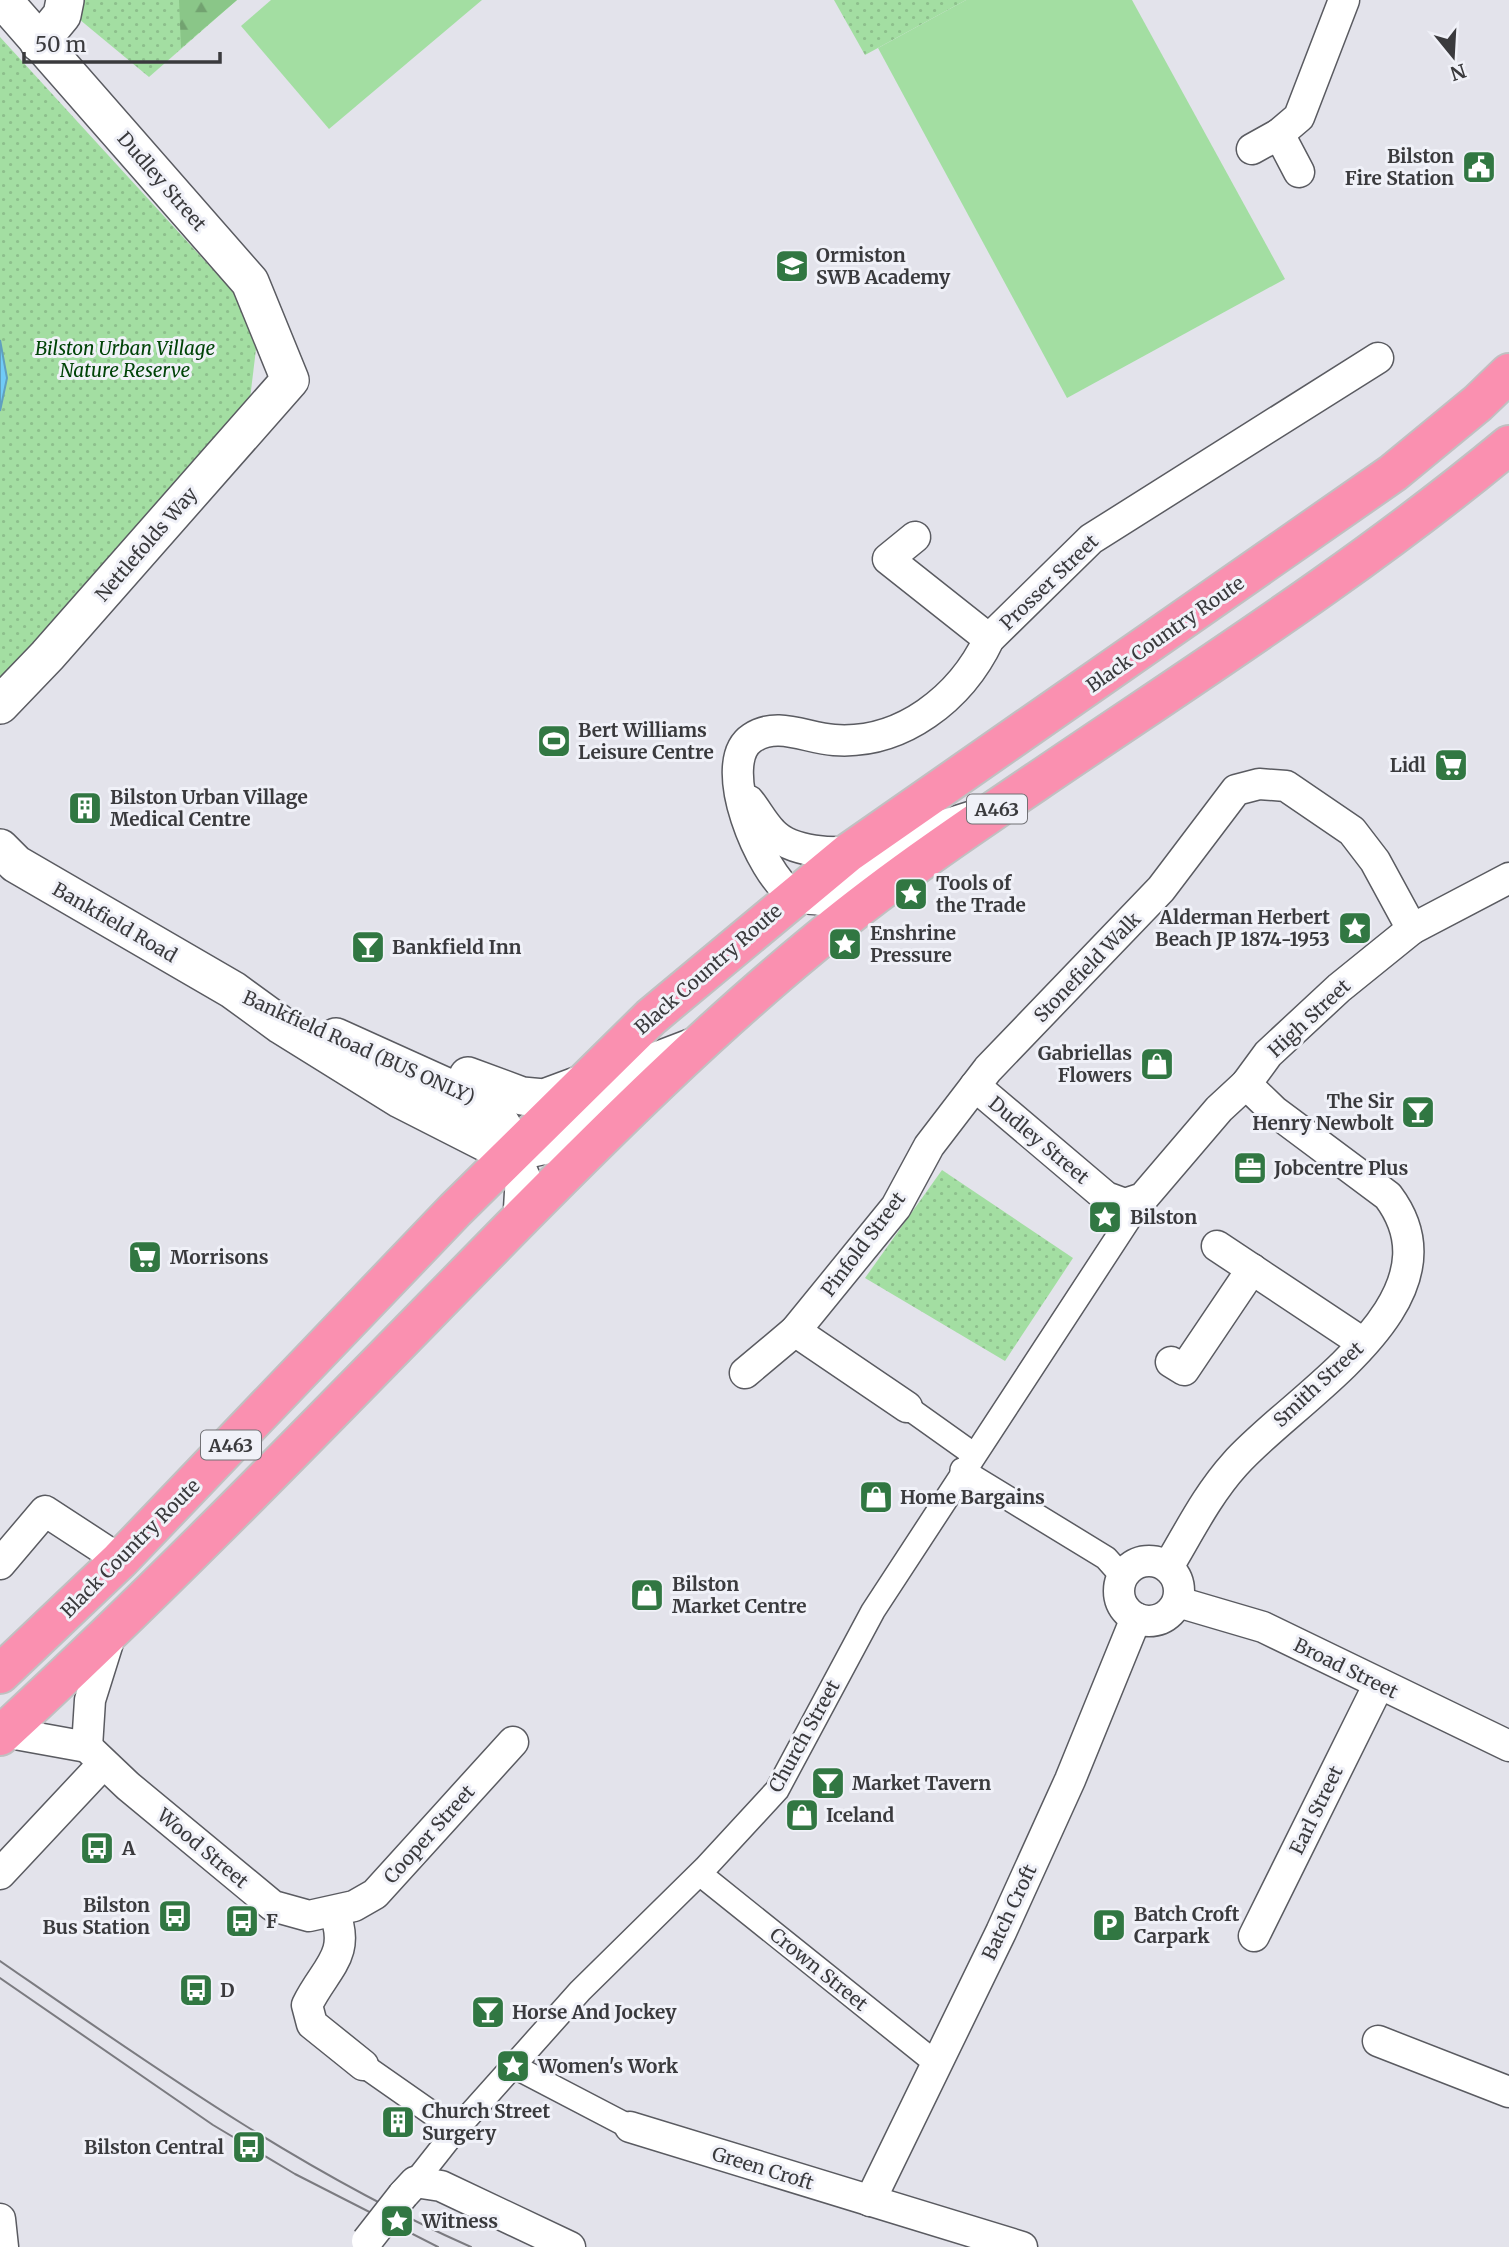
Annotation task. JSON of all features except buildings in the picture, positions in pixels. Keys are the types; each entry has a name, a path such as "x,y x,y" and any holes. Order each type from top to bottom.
{"highway":[{"name":"Black Country Route","path":"0,1674 120,1560 455,1210 512,1156 579,1084 651,1017 794,895 848,853 1393,473 1478,403 1509,373"},
{"name":"A463","path":"2,1734 111,1633 564,1172 704,1039 914,855 1001,806 1425,515 1509,445"}],"street":[{"name":"Dudley Street","path":"3,0 250,282 290,380"},
{"path":"39,43 62,15 65,0"},
{"path":"1252,149 1279,134 1299,117 1345,0"},
{"path":"1279,134 1298,172"},
{"name":"Prosser Street","path":"741,789 738,776 741,748 759,733 784,730 834,740 862,739 886,734 939,705 970,673 989,639 1091,539 1378,358"},
{"name":"Nettlefolds Way","path":"0,705 57,646 290,380"},
{"path":"915,537 888,559 989,639"},
{"name":"Stonefield Walk","path":"975,1086 1161,889 1236,790 1259,784 1286,786 1352,831 1375,861 1412,929"},
{"path":"741,789 773,833 783,841 817,850 848,853 897,844 914,855 834,901 794,895 777,880 751,835 741,789"},
{"name":"Bankfield Road","path":"0,848 16,864 233,990 414,1051 522,1096 544,1098 579,1084"},
{"name":"High Street","path":"1143,1198 1219,1109 1246,1084 1268,1054 1339,988 1412,929 1509,878"},
{"name":"Bankfield Road (BUS ONLY)","path":"233,990 491,1107 509,1136 512,1156 524,1184 522,1217"},
{"path":"512,1156 553,1147 647,1060 704,1039"},
{"name":"Smith Street","path":"1168,1567 1209,1497 1234,1465 1363,1343 1401,1292 1410,1254 1402,1219 1388,1196 1274,1111 1246,1084"},
{"name":"Dudley Street","path":"975,1086 1106,1198 1125,1204 1143,1198"},
{"name":"Pinfold Street","path":"745,1373 796,1331 896,1206 929,1146 975,1086"},
{"name":"Church Street","path":"365,2244 456,2130 580,1991 700,1874 777,1790 873,1611 967,1462 1143,1198"},
{"path":"1217,1246 1363,1343"},
{"path":"1171,1362 1184,1370 1252,1269"},
{"path":"796,1331 907,1407 967,1462 1106,1558 1123,1577"},
{"path":"0,1564 45,1511 120,1560"},
{"path":"1152,1561 1168,1567 1178,1583 1178,1602 1172,1611 1156,1621 1136,1618 1122,1605 1119,1586 1123,1577 1143,1562 1152,1561"},
{"name":"Broad Street","path":"1178,1602 1263,1627 1509,1746"},
{"name":"Batch Croft","path":"870,2201 1070,1780 1136,1618"},
{"path":"0,1874 95,1755 90,1700 111,1633"},
{"name":"Earl Street","path":"1254,1936 1379,1684"},
{"name":"Wood Street","path":"2,1734 95,1755 273,1906 309,1916 334,1912"},
{"name":"Cooper Street","path":"334,1912 375,1894 513,1742"},
{"name":"Crown Street","path":"700,1874 937,2064"},
{"path":"334,1912 342,1932 341,1949 307,2005 312,2024 363,2065 456,2130"},
{"path":"1378,2041 1509,2092"},
{"name":"Green Croft","path":"513,2066 630,2127 1022,2247"},
{"path":"409,2189 441,2186 570,2247"},
{"path":"0,2218 3,2247"}],"green space":[{"path":"56,0 237,0 149,77"},
{"path":"179,0 237,0 181,48"},
{"path":"271,0 482,0 329,129 241,26"},
{"path":"834,0 966,0 865,55"},
{"path":"966,0 1132,0 1285,279 1067,398 878,48"},
{"name":"Bilston Urban Village Nature Reserve","path":"0,37 237,296 256,349 249,407 0,683"},
{"path":"942,1170 1073,1258 1005,1361 865,1278"}],"water":[{"path":"0,340 7,378 0,411"}],"tram line":[{"path":"0,1961 171,2078 287,2151 408,2217 471,2247"},
{"path":"0,1978 213,2125 295,2174 438,2247"}],"place":[{"name":"Bilston Fire Station","path":"1479,167"},
{"name":"Ormiston SWB Academy","path":"792,266"},
{"name":"Bert Williams Leisure Centre","path":"554,741"},
{"name":"Lidl","path":"1451,765"},
{"name":"Bilston Urban Village Medical Centre","path":"85,808"},
{"name":"Tools of the Trade","path":"911,894"},
{"name":"Alderman Herbert Beach JP 1874-1953","path":"1355,928"},
{"name":"Enshrine Pressure","path":"845,944"},
{"name":"Bankfield Inn","path":"368,947"},
{"name":"Gabriellas Flowers","path":"1157,1064"},
{"name":"The Sir Henry Newbolt","path":"1418,1112"},
{"name":"Jobcentre Plus","path":"1250,1168"},
{"name":"Bilston","path":"1105,1217"},
{"name":"Morrisons","path":"145,1257"},
{"name":"Home Bargains","path":"876,1497"},
{"name":"Bilston Market Centre","path":"647,1595"},
{"name":"Market Tavern","path":"828,1783"},
{"name":"Iceland","path":"802,1815"},
{"name":"A","path":"97,1848"},
{"name":"Bilston Bus Station","path":"175,1916"},
{"name":"F","path":"242,1921"},
{"name":"Batch Croft Carpark","path":"1109,1925"},
{"name":"D","path":"196,1990"},
{"name":"Horse And Jockey","path":"488,2012"},
{"name":"Women's Work","path":"513,2066"},
{"name":"Church Street Surgery","path":"398,2122"},
{"name":"Bilston Central","path":"249,2147"},
{"name":"Witness","path":"397,2221"}]}
